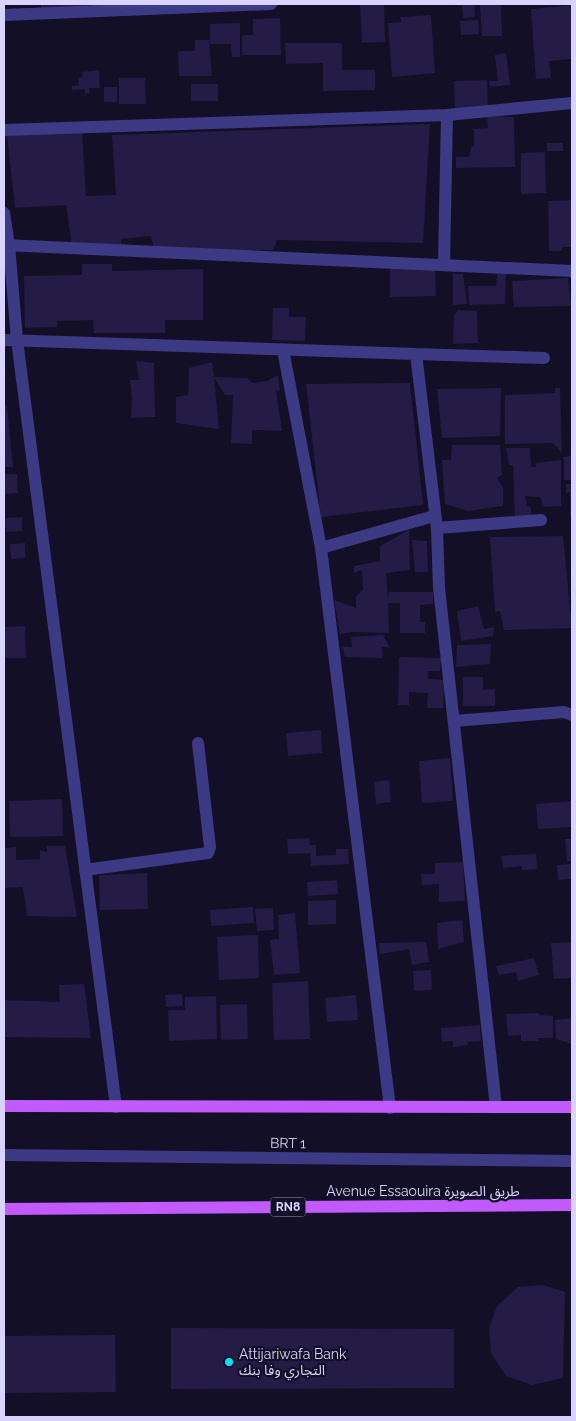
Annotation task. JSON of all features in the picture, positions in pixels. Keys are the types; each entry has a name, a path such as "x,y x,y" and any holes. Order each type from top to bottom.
{"main road":[{"path":"4,1106 572,1108"},
{"name":"Avenue Essaouira طريق الصويرة","path":"4,1209 572,1205"}],"street":[{"path":"4,15 271,4"},
{"path":"4,130 447,115 572,103"},
{"path":"444,264 447,115"},
{"path":"4,214 17,340 116,1107"},
{"path":"6,245 572,271"},
{"path":"4,340 544,358"},
{"path":"282,350 320,548 390,1108"},
{"path":"416,354 436,522 439,588 496,1107"},
{"path":"320,548 436,522 541,520"},
{"path":"454,722 564,712 572,715"},
{"path":"85,870 208,853 210,847 198,743"},
{"name":"BRT 1","path":"4,1155 572,1162"}],"building":[{"path":"41,4 88,4 88,7 41,9"},
{"path":"360,4 384,4 385,42 362,43"},
{"path":"462,4 474,4 475,17 463,18"},
{"path":"480,4 501,4 502,36 482,36"},
{"path":"572,5 572,59 549,61 551,78 536,79 531,9"},
{"path":"431,15 435,73 392,77 388,23 401,22 400,17"},
{"path":"280,18 281,55 242,55 242,35 253,35 253,19"},
{"path":"478,20 479,34 461,35 460,21"},
{"path":"240,23 240,57 232,57 231,44 210,44 210,24"},
{"path":"195,40 209,40 212,76 179,76 178,51 195,51"},
{"path":"285,43 342,43 342,70 375,70 375,90 323,91 323,63 286,64"},
{"path":"506,53 510,85 490,87 489,81 498,81 495,55"},
{"path":"99,70 100,88 89,88 90,93 85,94 85,89 72,90 72,86 79,86 78,78 83,77 82,72"},
{"path":"119,78 145,78 146,104 119,104"},
{"path":"487,80 488,109 455,110 454,81"},
{"path":"191,84 218,84 218,101 191,101"},
{"path":"104,87 117,87 117,102 104,102"},
{"path":"487,116 514,117 515,167 456,168 456,157 469,157 471,147 474,146 474,129 488,128"},
{"path":"430,124 423,243 277,240 273,250 154,250 151,236 121,239 121,247 72,247 66,205 15,208 7,135 82,131 86,196 116,195 112,135"},
{"path":"547,143 563,143 563,151 547,151"},
{"path":"545,152 546,193 521,194 521,153"},
{"path":"572,200 572,247 562,247 562,251 549,251 548,201"},
{"path":"82,264 112,264 112,271 203,269 203,320 165,320 165,333 94,333 93,320 57,321 57,327 25,328 24,276 82,275"},
{"path":"390,265 435,269 436,296 390,297"},
{"path":"453,274 463,274 467,304 453,305"},
{"path":"497,274 506,274 505,304 469,305 468,286 496,286"},
{"path":"568,278 571,306 514,307 512,281"},
{"path":"273,308 289,308 289,317 306,317 305,341 272,340"},
{"path":"458,310 477,311 478,343 453,344 454,315"},
{"path":"136,361 154,363 155,417 131,418 132,397 130,380 139,380"},
{"path":"212,362 219,429 176,423 176,397 188,395 189,368"},
{"path":"278,375 280,390 276,391 282,431 252,430 252,444 231,443 233,395 225,395 214,377 247,378 253,383 267,381"},
{"path":"410,383 423,505 321,517 306,384"},
{"path":"501,388 500,436 442,438 437,389"},
{"path":"555,388 560,388 562,453 553,443 505,444 505,395 555,393"},
{"path":"4,405 7,405 13,467 4,467"},
{"path":"452,445 500,445 502,475 497,478 503,488 503,506 468,511 445,504 442,460 451,460"},
{"path":"506,448 530,448 531,467 536,467 535,463 561,460 561,506 544,507 540,497 525,496 527,505 531,508 531,517 515,519 513,465 509,465"},
{"path":"572,451 572,480 564,480 564,457 570,456"},
{"path":"4,474 17,474 18,493 4,494"},
{"path":"566,484 572,484 572,514 570,516 570,492 566,493"},
{"path":"22,517 22,531 6,532 5,518"},
{"path":"409,530 410,570 386,573 388,601 389,592 433,592 433,604 420,605 420,622 425,622 425,633 400,633 400,603 388,603 389,633 353,632 340,634 334,600 356,608 356,597 363,590 362,570 354,573 354,566 380,561 380,546"},
{"path":"563,536 572,628 504,630 500,611 495,612 490,537"},
{"path":"412,540 427,541 428,572 415,572"},
{"path":"25,543 25,558 11,559 10,544"},
{"path":"478,606 484,629 494,627 493,636 461,641 457,611"},
{"path":"25,626 26,658 4,658 4,627"},
{"path":"383,635 390,648 382,647 383,658 345,657 342,646 352,647 351,637"},
{"path":"491,644 490,664 456,667 457,645"},
{"path":"399,657 441,658 440,671 428,671 428,679 444,680 443,708 427,708 428,693 409,692 409,705 398,705"},
{"path":"463,677 483,677 483,690 495,689 495,706 463,706"},
{"path":"321,730 322,753 288,756 286,733"},
{"path":"450,758 453,801 422,803 419,761"},
{"path":"389,780 391,802 376,804 374,782"},
{"path":"62,799 63,836 10,837 9,801"},
{"path":"572,801 572,827 538,829 536,804"},
{"path":"309,838 310,845 316,845 316,856 336,855 336,849 348,849 349,864 311,866 310,853 288,854 287,839"},
{"path":"565,839 572,839 572,861 567,861"},
{"path":"47,846 65,846 77,917 27,916 23,887 4,888 4,848 16,847 16,860 40,859 40,850 47,852"},
{"path":"536,854 537,869 522,870 522,866 503,868 501,856"},
{"path":"463,862 465,901 439,902 439,884 422,885 421,874 435,874 435,863"},
{"path":"571,864 572,879 558,880 557,865"},
{"path":"147,873 148,909 100,910 99,875"},
{"path":"337,880 338,894 308,896 307,882"},
{"path":"336,900 336,924 308,925 308,901"},
{"path":"253,907 254,923 211,926 210,910"},
{"path":"273,908 274,930 257,931 255,909"},
{"path":"295,913 300,973 274,975 270,940 279,939 278,915"},
{"path":"462,920 464,942 438,949 437,923"},
{"path":"258,935 259,978 219,980 217,937"},
{"path":"426,942 429,962 412,965 409,949 380,954 379,943"},
{"path":"572,942 572,978 554,979 551,943"},
{"path":"534,958 539,975 518,981 516,972 499,975 496,966"},
{"path":"431,970 432,990 414,991 413,971"},
{"path":"308,981 310,1039 274,1040 272,983"},
{"path":"84,984 91,1038 4,1037 4,1000 60,1002 59,985"},
{"path":"182,994 183,1006 166,1007 165,995"},
{"path":"356,995 358,1020 327,1022 325,998"},
{"path":"216,996 217,1039 169,1041 168,1010 185,1010 185,997"},
{"path":"247,1004 248,1039 221,1040 220,1005"},
{"path":"539,1013 539,1015 553,1016 553,1038 538,1038 538,1041 521,1041 521,1035 508,1036 506,1014"},
{"path":"572,1018 572,1044 556,1039 555,1020"},
{"path":"480,1025 481,1041 467,1042 468,1045 453,1047 453,1041 442,1042 441,1028"},
{"path":"543,1285 565,1292 563,1378 532,1385 506,1376 491,1353 489,1328 497,1306 518,1287"},
{"path":"171,1328 454,1329 454,1388 171,1389"},
{"path":"115,1335 116,1392 4,1393 4,1336"}],"place":[{"name":"Attijariwafa Bank التجاري وفا بنك","path":"229,1362"}]}
